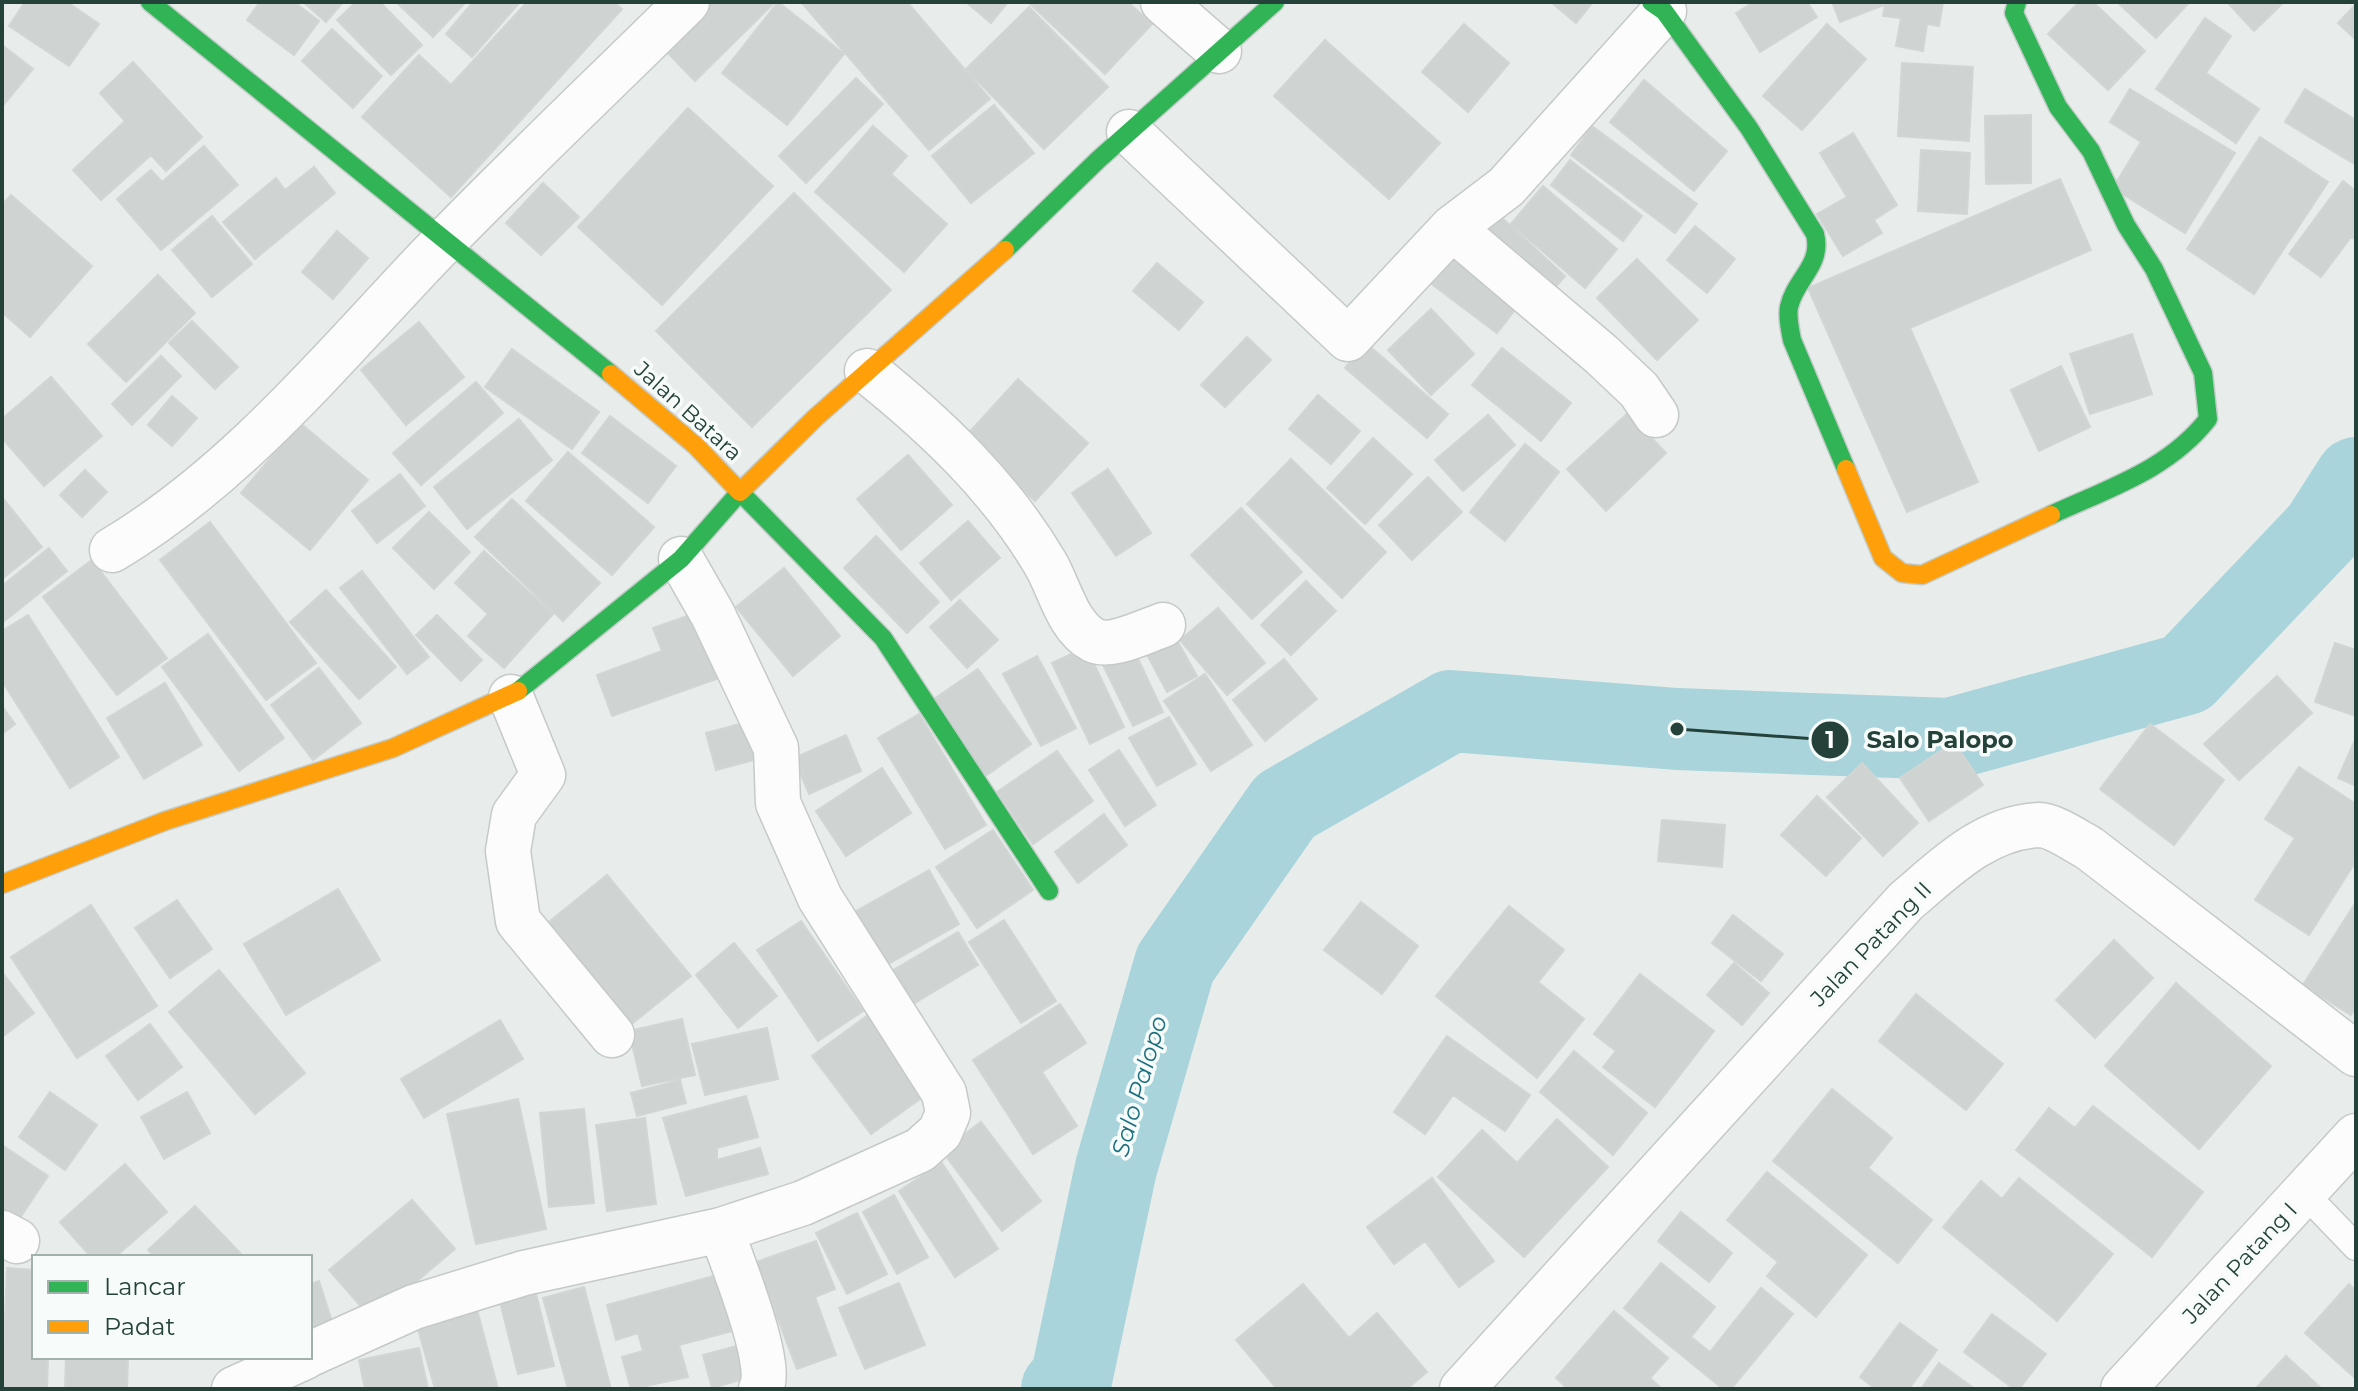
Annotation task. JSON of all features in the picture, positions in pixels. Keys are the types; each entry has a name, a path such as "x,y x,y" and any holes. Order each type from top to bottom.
{"street":[{"path":"112,550 159,522 214,479 443,242 687,2"},
{"path":"1163,2 1219,51"},
{"name":"Jalan Batara","path":"164,5 443,242 631,390 696,446 740,492 867,371 984,270 1129,132 1275,2"},
{"path":"1129,132 1348,339 1452,228 1506,187 1657,6 1764,147 1812,232 1817,243 1813,264 1790,296 1785,319 1883,558 1902,573 1922,575 2167,461 2188,445 2208,419 2203,373 2091,151 2058,107 2014,13 2017,2"},
{"path":"1452,228 1602,355 1639,390 1656,415"},
{"path":"867,371 952,445 1004,500 1046,564 1083,633 1095,641 1107,642 1163,625"},
{"path":"2,884 165,821 393,748 511,697 681,559 740,492 883,638 1049,891"},
{"path":"312,1354 414,1307 524,1273 721,1230 803,1203 920,1150 940,1132 948,1113 944,1093 820,898 778,803 776,748 727,641 681,559"},
{"path":"511,697 543,775 514,815 508,851 518,921 612,1035"},
{"name":"Jalan Patang II","path":"1462,1389 1906,901 1957,858 1994,835 2041,825 2089,848 2356,1054"},
{"name":"Jalan Patang I","path":"2123,1389 2356,1136"},
{"path":"721,1230 763,1359 765,1383 761,1389"},
{"path":"234,1389 300,1359"}],"lane":[{"path":"2304,1193 2356,1247"}],"building":[{"path":"25,2 67,2 99,24 69,66 9,26"},
{"path":"260,2 294,2 319,21 294,55 247,20"},
{"path":"303,2 343,2 326,22"},
{"path":"356,2 380,2 422,45 391,75 337,20"},
{"path":"396,2 466,2 433,37"},
{"path":"473,2 520,2 472,57 446,34"},
{"path":"527,2 614,2 622,9 451,197 362,117 419,55 451,85"},
{"path":"697,2 775,2 695,81 657,42"},
{"path":"778,2 844,54 787,125 722,73"},
{"path":"801,2 907,2 990,99 929,150"},
{"path":"966,2 1008,2 991,23"},
{"path":"1028,2 1128,2 1152,24 1105,74"},
{"path":"1551,2 1593,2 1576,23"},
{"path":"1754,2 1807,2 1817,17 1760,52 1736,13"},
{"path":"1832,2 1882,2 1884,5 1840,22"},
{"path":"1886,2 1943,2 1939,26 1927,24 1923,51 1896,46 1901,18 1883,16"},
{"path":"2079,2 2093,2 2145,51 2108,90 2048,34"},
{"path":"2117,2 2185,2 2188,4 2156,38"},
{"path":"2227,2 2284,2 2254,31"},
{"path":"2356,4 2356,40 2338,23"},
{"path":"1029,7 1108,87 1044,149 966,69"},
{"path":"2205,18 2231,36 2206,73 2259,109 2236,143 2156,89"},
{"path":"1464,24 1509,63 1468,112 1422,72"},
{"path":"1827,24 1866,59 1802,130 1763,96"},
{"path":"332,29 382,76 353,108 302,61"},
{"path":"1325,40 1440,143 1389,199 1274,96"},
{"path":"2,45 33,69 2,107"},
{"path":"133,62 202,137 166,171 151,155 101,200 73,170 125,121 100,93"},
{"path":"1902,63 1973,67 1969,141 1898,136"},
{"path":"856,78 883,104 806,183 779,156"},
{"path":"1644,80 1727,151 1694,191 1610,122"},
{"path":"2130,89 2235,153 2185,233 2113,188 2141,142 2110,122"},
{"path":"2305,89 2356,120 2356,165 2285,122"},
{"path":"994,105 1034,153 971,203 932,156"},
{"path":"688,108 773,186 662,305 578,227"},
{"path":"2031,115 2031,183 1986,184 1985,116"},
{"path":"873,126 907,156 891,174 947,224 904,272 815,192"},
{"path":"1592,126 1697,204 1675,233 1571,155"},
{"path":"1853,133 1897,205 1874,220 1882,233 1843,256 1817,214 1847,197 1820,153"},
{"path":"2260,137 2328,182 2254,294 2187,249"},
{"path":"204,146 238,185 161,250 117,199 151,170 162,182"},
{"path":"1921,150 1970,153 1967,214 1918,211"},
{"path":"1570,160 1642,216 1623,241 1551,185"},
{"path":"314,167 335,193 255,259 223,222 276,178 285,190"},
{"path":"2060,179 2091,250 1910,328 1978,482 1907,512 1808,288"},
{"path":"2343,181 2356,191 2356,240 2351,237 2321,277 2289,254"},
{"path":"543,183 579,217 541,255 506,223"},
{"path":"1543,186 1617,249 1585,288 1511,224"},
{"path":"794,193 891,290 752,427 656,331"},
{"path":"11,195 92,266 30,337 2,312 2,205"},
{"path":"212,216 252,264 212,297 172,250"},
{"path":"1500,216 1565,276 1547,297 1481,238"},
{"path":"1695,226 1735,259 1707,293 1667,260"},
{"path":"337,231 368,258 333,299 302,272"},
{"path":"1449,247 1521,302 1497,333 1425,279"},
{"path":"1637,259 1698,320 1657,360 1597,298"},
{"path":"1157,263 1203,302 1179,330 1133,291"},
{"path":"158,275 195,313 126,382 88,344"},
{"path":"1431,309 1474,354 1431,395 1388,350"},
{"path":"192,321 238,367 215,389 169,343"},
{"path":"419,322 464,377 406,425 361,370"},
{"path":"2132,334 2152,394 2090,414 2070,354"},
{"path":"1247,337 1271,360 1225,407 1201,385"},
{"path":"1366,343 1448,414 1427,438 1345,368"},
{"path":"1502,348 1571,403 1541,441 1472,385"},
{"path":"512,349 599,412 572,449 485,387"},
{"path":"161,356 181,376 132,425 112,404"},
{"path":"2061,366 2090,427 2039,451 2011,390"},
{"path":"51,377 102,436 44,486 2,438 2,419"},
{"path":"1018,379 1088,443 1035,501 965,437"},
{"path":"476,382 503,413 421,485 393,453"},
{"path":"1318,395 1360,431 1331,464 1289,429"},
{"path":"172,396 197,418 172,446 148,425"},
{"path":"1628,413 1666,453 1606,511 1567,469"},
{"path":"1488,415 1515,445 1463,491 1435,460"},
{"path":"610,416 676,466 648,503 582,453"},
{"path":"519,419 552,460 467,529 434,487"},
{"path":"300,423 368,480 310,550 241,493"},
{"path":"1373,438 1412,474 1365,524 1327,488"},
{"path":"1525,444 1559,472 1505,541 1470,512"},
{"path":"568,452 654,527 612,575 526,501"},
{"path":"908,455 952,505 901,550 857,499"},
{"path":"1291,459 1386,552 1342,598 1247,504"},
{"path":"1108,469 1151,533 1116,556 1072,493"},
{"path":"85,470 107,492 82,517 60,495"},
{"path":"400,474 425,506 377,543 352,511"},
{"path":"1428,477 1462,512 1412,560 1379,525"},
{"path":"2,497 42,547 2,579"},
{"path":"512,499 600,583 563,621 475,537"},
{"path":"1241,508 1302,572 1252,619 1191,555"},
{"path":"429,512 470,552 434,589 393,548"},
{"path":"968,521 1000,558 951,600 920,563"},
{"path":"210,522 316,663 266,700 160,560"},
{"path":"876,536 939,602 907,633 844,568"},
{"path":"49,548 67,571 2,623 2,586"},
{"path":"484,551 553,614 504,668 468,636 488,614 455,583"},
{"path":"92,560 167,658 117,695 43,597"},
{"path":"784,568 840,636 793,676 736,607"},
{"path":"362,571 429,657 407,674 340,588"},
{"path":"1306,581 1336,611 1291,655 1261,625"},
{"path":"326,590 396,667 359,699 290,622"},
{"path":"960,600 998,640 967,668 930,627"},
{"path":"1218,608 1265,663 1227,695 1180,640"},
{"path":"704,610 728,675 612,716 597,675 662,651 653,628"},
{"path":"28,615 119,757 70,788 2,681 2,631"},
{"path":"437,615 482,660 461,681 416,635"},
{"path":"208,634 284,738 239,771 162,667"},
{"path":"1174,635 1197,676 1167,692 1145,651"},
{"path":"2335,643 2356,650 2356,716 2315,702"},
{"path":"1086,647 1124,727 1090,744 1052,663"},
{"path":"1133,648 1163,712 1133,726 1102,663"},
{"path":"1037,656 1076,728 1041,746 1003,674"},
{"path":"1284,659 1317,699 1265,741 1233,700"},
{"path":"319,668 361,723 313,760 271,705"},
{"path":"978,669 1031,744 984,777 931,701"},
{"path":"1205,674 1252,745 1211,771 1164,701"},
{"path":"2277,676 2312,713 2239,780 2204,744"},
{"path":"165,683 202,745 144,779 107,718"},
{"path":"2,706 15,724 2,734"},
{"path":"919,714 986,825 945,849 878,738"},
{"path":"1169,717 1196,764 1157,786 1129,738"},
{"path":"759,719 769,756 716,770 706,733"},
{"path":"2150,724 2224,780 2174,845 2100,789"},
{"path":"846,735 861,771 809,794 794,758"},
{"path":"2356,738 2356,786 2338,778"},
{"path":"1954,742 1983,785 1929,821 1900,778"},
{"path":"1119,750 1156,805 1125,826 1089,770"},
{"path":"1057,751 1093,801 1033,844 997,792"},
{"path":"1862,763 1918,823 1883,856 1827,797"},
{"path":"2299,767 2356,804 2356,861 2309,935 2255,900 2295,838 2265,819"},
{"path":"882,768 911,813 846,856 816,811"},
{"path":"1817,796 1861,838 1826,876 1781,835"},
{"path":"1104,814 1127,845 1078,883 1055,852"},
{"path":"1662,820 1725,825 1722,867 1658,861"},
{"path":"993,830 1033,890 977,928 936,867"},
{"path":"929,870 959,924 883,967 853,913"},
{"path":"607,875 691,976 628,1027 544,926"},
{"path":"338,889 380,960 286,1015 244,944"},
{"path":"177,900 212,949 170,978 135,928"},
{"path":"1361,902 1418,946 1382,994 1324,950"},
{"path":"2356,902 2356,1007 2351,1015 2303,985"},
{"path":"91,905 157,1006 77,1058 11,957"},
{"path":"1509,906 1564,950 1538,982 1584,1019 1537,1078 1436,996"},
{"path":"1733,915 1783,954 1761,981 1712,943"},
{"path":"1004,920 1056,1001 1021,1023 969,942"},
{"path":"801,921 863,1011 818,1041 757,950"},
{"path":"958,932 978,965 908,1007 888,973"},
{"path":"2114,940 2153,978 2095,1038 2056,1000"},
{"path":"734,943 777,996 738,1028 696,975"},
{"path":"1734,963 1769,993 1742,1025 1707,995"},
{"path":"219,970 305,1073 255,1114 169,1012"},
{"path":"2,972 34,1013 2,1037"},
{"path":"1640,974 1714,1031 1655,1107 1603,1067 1616,1051 1594,1034"},
{"path":"2176,983 2271,1066 2199,1149 2105,1066"},
{"path":"1916,994 2003,1064 1966,1110 1879,1041"},
{"path":"1060,1004 1086,1043 1042,1072 1077,1126 1033,1154 973,1060"},
{"path":"868,1015 927,1094 871,1134 812,1056"},
{"path":"682,1019 695,1075 642,1086 629,1031"},
{"path":"500,1020 523,1059 424,1118 401,1079"},
{"path":"150,1024 182,1067 138,1100 106,1056"},
{"path":"767,1028 778,1079 705,1095 692,1044"},
{"path":"1447,1036 1530,1095 1505,1131 1453,1095 1425,1134 1394,1112"},
{"path":"1574,1051 1647,1113 1613,1155 1540,1092"},
{"path":"680,1080 686,1103 637,1116 631,1093"},
{"path":"1832,1089 1892,1138 1868,1168 1932,1220 1898,1263 1773,1161"},
{"path":"50,1092 97,1125 65,1170 19,1137"},
{"path":"187,1092 210,1133 164,1159 141,1117"},
{"path":"746,1096 758,1137 717,1148 717,1160 760,1148 768,1174 686,1196 663,1118"},
{"path":"518,1099 546,1229 476,1244 447,1114"},
{"path":"2093,1106 2203,1192 2152,1257 2016,1150 2049,1108 2075,1128"},
{"path":"584,1109 594,1203 549,1207 540,1113"},
{"path":"645,1118 656,1204 607,1211 596,1125"},
{"path":"1557,1119 1608,1167 1524,1257 1438,1177 1482,1130 1517,1163"},
{"path":"981,1122 1041,1201 1002,1231 942,1151"},
{"path":"2,1145 48,1176 18,1221 2,1211"},
{"path":"942,1163 998,1249 955,1277 899,1191"},
{"path":"125,1164 167,1212 117,1255 89,1255 60,1222"},
{"path":"1767,1172 1867,1255 1816,1317 1767,1276 1778,1262 1727,1220"},
{"path":"1432,1178 1494,1261 1459,1287 1425,1241 1394,1264 1367,1227"},
{"path":"2019,1178 2113,1254 2057,1321 1943,1227 1981,1181 2002,1199"},
{"path":"894,1195 928,1257 897,1274 863,1212"},
{"path":"412,1200 455,1249 372,1319 329,1270"},
{"path":"195,1206 242,1255 153,1255 148,1250"},
{"path":"1681,1212 1732,1253 1709,1282 1658,1241"},
{"path":"857,1213 887,1274 847,1294 816,1233"},
{"path":"816,1241 835,1289 815,1297 836,1355 797,1369 756,1262"},
{"path":"1661,1263 1715,1307 1691,1337 1710,1352 1761,1288 1793,1314 1731,1389 1723,1389 1624,1308"},
{"path":"7,1268 32,1270 32,1359 48,1359 47,1389 2,1389"},
{"path":"725,1273 740,1329 679,1345 688,1377 631,1389 622,1357 643,1351 638,1333 616,1340 607,1305"},
{"path":"319,1281 336,1334 312,1341 312,1283"},
{"path":"899,1283 925,1345 865,1369 839,1308"},
{"path":"1303,1284 1349,1338 1377,1313 1427,1372 1407,1389 1277,1389 1236,1340"},
{"path":"2349,1284 2356,1291 2356,1379 2305,1333"},
{"path":"584,1287 611,1389 568,1389 543,1298"},
{"path":"536,1294 554,1366 518,1374 500,1302"},
{"path":"474,1298 498,1389 435,1389 414,1315"},
{"path":"1614,1311 1668,1358 1650,1378 1662,1389 1568,1389 1556,1378"},
{"path":"1992,1314 2046,1354 2019,1389 2014,1389 1964,1352"},
{"path":"1900,1323 1937,1350 1909,1389 1876,1389 1860,1377"},
{"path":"744,1344 754,1376 712,1388 703,1355"},
{"path":"419,1348 428,1389 365,1389 359,1360"},
{"path":"2286,1356 2322,1389 2255,1389"},
{"path":"66,1359 128,1359 127,1389 65,1389"},
{"path":"1939,1363 1975,1389 1921,1389"}],"waterway":[{"name":"Salo Palopo","path":"1062,1389 1071,1380 1116,1168 1175,964 1285,806 1451,711 1677,729 1950,739 2186,674 2322,531 2356,478"}],"traffic: fast":[{"path":"150,2 611,374"},
{"path":"1005,250 1099,159 1275,2"},
{"path":"1651,2 1664,11 1749,128 1815,234 1815,255 1792,297 1788,311 1789,324 1792,340 1846,469"},
{"path":"2017,2 2014,13 2058,107 2091,151 2126,225 2154,269 2203,373 2208,419 2192,437 2156,465 2051,515"},
{"path":"518,691 681,559 740,492 883,638 1049,891"}],"traffic: slow":[{"path":"611,374 696,446 740,492 815,418 1005,250"},
{"path":"1846,469 1883,558 1902,573 1922,575 2051,515"},
{"path":"2,884 165,821 393,748 518,691"}],"place":[{"name":"Salo Palopo","path":"1677,729"}]}
